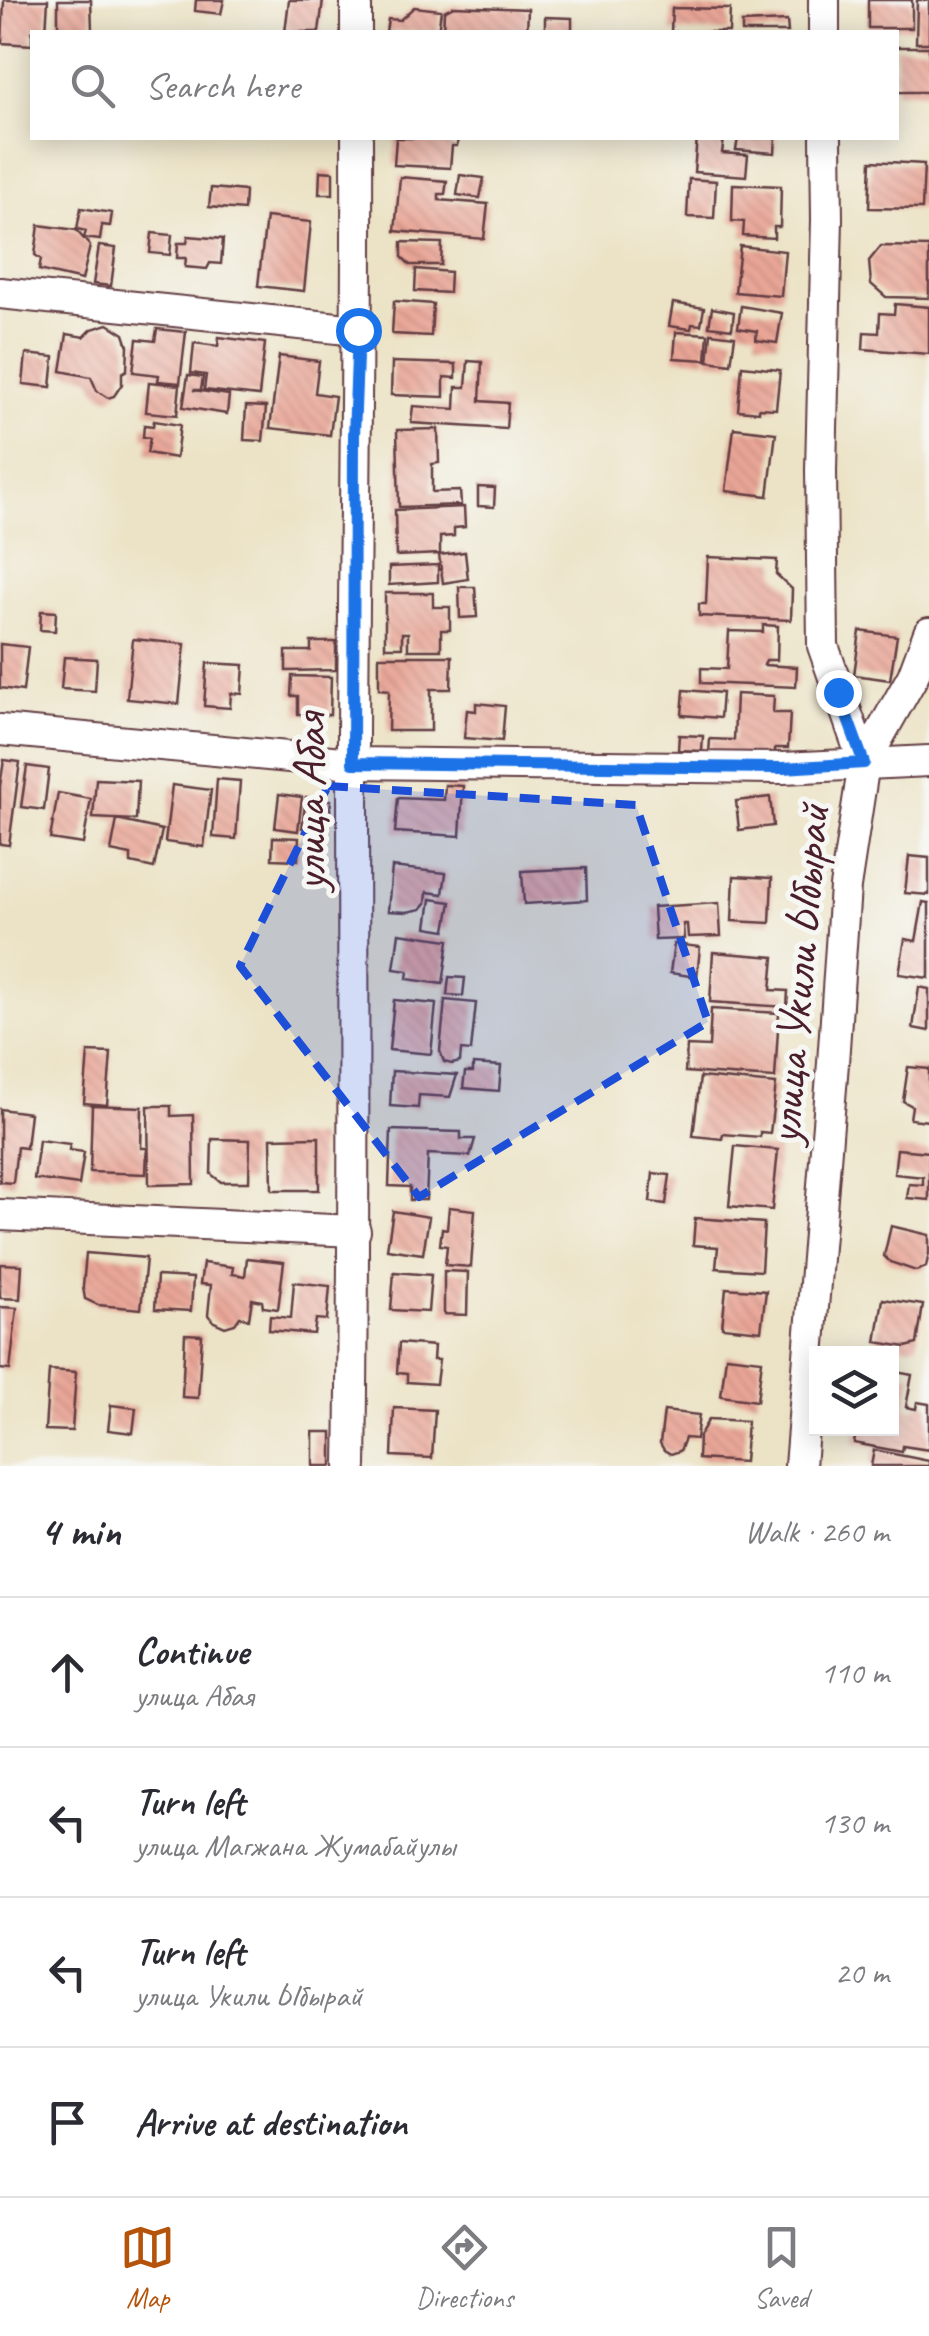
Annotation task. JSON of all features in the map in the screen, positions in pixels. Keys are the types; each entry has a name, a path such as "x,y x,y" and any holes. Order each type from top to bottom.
{"street":[{"path":"356,0 356,30"},
{"path":"824,0 824,30"},
{"name":"улица Абая","path":"351,1466 357,140"},
{"name":"улица Укили Ыбырай","path":"800,1466 845,887 864,763 824,646 821,470 826,140"},
{"path":"0,293 358,330"},
{"path":"864,763 913,676 929,632"},
{"path":"0,730 353,763 783,768 929,760"},
{"path":"0,1214 355,1231"}],"highlighted area":[{"path":"328,786 636,805 708,1022 419,1197 240,966"}],"building":[{"path":"4,0 48,0 46,30 30,30 30,45 2,43"},
{"path":"58,0 91,0 92,30 58,30"},
{"path":"196,0 224,0 221,14 195,11"},
{"path":"289,0 323,0 319,30 285,30"},
{"path":"868,0 912,0 912,28 868,28"},
{"path":"917,0 929,0 929,43 916,43"},
{"path":"454,6 528,9 527,30 443,30 444,11"},
{"path":"414,7 441,10 438,30 386,30 388,19 400,20"},
{"path":"672,8 730,9 729,30 671,30"},
{"path":"545,17 572,18 572,30 545,30"},
{"path":"787,21 788,30 742,30 742,23"},
{"path":"899,47 929,47 929,92 899,92"},
{"path":"396,140 458,140 457,146 452,146 450,168 394,165"},
{"path":"697,140 724,140 722,153 748,155 746,176 694,172"},
{"path":"738,140 776,140 775,153 736,150"},
{"path":"871,161 924,164 922,209 869,208"},
{"path":"320,171 333,172 333,194 319,194"},
{"path":"460,175 484,178 480,198 457,195"},
{"path":"400,177 447,181 445,194 439,194 439,200 488,204 484,239 395,231"},
{"path":"689,179 716,181 714,218 687,217"},
{"path":"733,184 781,186 780,227 774,227 774,238 743,236 744,222 732,221"},
{"path":"211,188 245,191 244,210 209,207"},
{"path":"81,208 112,213 110,226 102,225 100,240 84,238 86,231 77,229"},
{"path":"266,217 311,222 304,291 258,286"},
{"path":"39,225 76,230 90,246 82,280 39,270 41,259 35,255"},
{"path":"152,233 172,235 170,255 150,253"},
{"path":"188,236 223,239 221,264 210,263 207,269 185,267 186,258 177,258 178,243 187,243"},
{"path":"402,242 442,243 441,265 410,265 402,257"},
{"path":"99,246 116,248 111,286 93,284"},
{"path":"740,246 785,251 781,296 735,292"},
{"path":"881,246 929,247 929,298 886,297 871,284 869,261"},
{"path":"416,269 450,272 449,293 415,291"},
{"path":"394,301 433,304 431,336 392,334"},
{"path":"673,303 704,308 701,325 692,324 691,329 669,326"},
{"path":"895,304 929,307 929,354 863,349 864,332 879,333 880,313 894,314"},
{"path":"741,306 782,313 777,343 756,340 757,331 738,328"},
{"path":"712,308 734,312 732,329 709,326"},
{"path":"108,324 124,334 128,346 122,384 108,398 97,391 91,377 61,371 67,334 84,337 92,329"},
{"path":"157,329 186,332 180,383 158,381 159,375 133,372 137,339 155,341"},
{"path":"676,332 708,334 706,360 674,358"},
{"path":"711,333 735,336 731,364 708,361"},
{"path":"219,337 265,343 259,396 204,390 206,375 191,373 194,343 218,346"},
{"path":"26,354 54,357 51,387 23,384"},
{"path":"279,356 319,361 315,393 335,396 330,435 270,428"},
{"path":"468,361 482,362 480,401 508,403 506,429 411,423 413,406 455,409 456,387 466,387"},
{"path":"392,362 456,364 456,378 444,377 444,397 391,395"},
{"path":"742,366 780,370 776,409 738,410"},
{"path":"188,375 203,377 201,390 193,390 229,395 227,414 183,407"},
{"path":"149,382 180,385 177,415 146,412"},
{"path":"246,406 266,407 263,441 244,440"},
{"path":"154,421 180,425 176,458 147,453 150,438 143,437 144,425 153,426"},
{"path":"734,428 776,433 768,496 726,491"},
{"path":"438,429 439,463 432,464 432,492 460,491 461,505 399,507 397,430"},
{"path":"478,487 495,488 494,507 478,506"},
{"path":"464,507 465,527 454,528 454,536 440,537 440,554 396,556 395,510"},
{"path":"465,552 468,579 443,583 439,555"},
{"path":"708,557 777,560 776,574 792,589 791,620 699,616 699,604 706,604"},
{"path":"438,565 438,582 389,585 389,567"},
{"path":"459,587 475,587 477,617 460,618"},
{"path":"385,593 433,593 433,607 450,607 450,630 441,630 441,650 408,650 408,633 402,633 402,647 385,647"},
{"path":"41,611 56,612 55,631 40,630"},
{"path":"763,625 778,626 777,660 766,660 764,665 797,667 796,687 701,683 701,668 727,669 729,631 763,632"},
{"path":"860,631 897,636 890,680 854,675"},
{"path":"133,639 185,644 179,704 127,699"},
{"path":"311,642 336,642 336,670 286,671 286,651 311,651"},
{"path":"0,644 28,647 23,691 0,688"},
{"path":"379,656 452,656 451,689 431,689 431,731 388,731 389,690 379,689"},
{"path":"64,657 97,659 95,691 61,689"},
{"path":"207,663 244,665 242,694 231,693 230,708 204,706"},
{"path":"292,676 331,677 330,715 298,714 298,696 291,696"},
{"path":"684,690 722,693 720,718 682,715"},
{"path":"736,694 774,696 773,713 790,713 788,748 775,748 775,756 709,754 710,739 734,740"},
{"path":"476,703 505,706 502,741 464,738 467,710 476,711"},
{"path":"679,735 703,736 702,751 678,750"},
{"path":"4,760 20,762 9,845 0,844"},
{"path":"27,766 49,769 44,810 21,807"},
{"path":"96,779 138,781 136,820 93,818"},
{"path":"217,779 240,781 236,839 213,837"},
{"path":"172,785 211,790 204,847 165,842"},
{"path":"445,785 463,786 460,836 395,832 398,798 444,800"},
{"path":"58,793 91,799 83,844 50,839"},
{"path":"279,794 302,797 298,831 275,828"},
{"path":"306,797 331,800 328,831 302,828"},
{"path":"770,797 773,826 739,830 736,801"},
{"path":"117,820 162,830 154,868 131,863 131,855 111,851"},
{"path":"273,837 299,838 298,860 272,859"},
{"path":"909,856 929,858 929,895 905,893"},
{"path":"392,867 446,873 443,894 427,892 421,909 388,911"},
{"path":"586,868 587,900 524,904 522,871"},
{"path":"734,876 772,878 770,923 732,921"},
{"path":"431,899 451,902 446,930 427,927"},
{"path":"923,902 929,903 929,978 899,974 905,939 916,941"},
{"path":"719,903 721,936 688,937 687,924 683,924 684,939 655,940 653,907"},
{"path":"399,933 449,940 443,984 407,979 408,971 394,969"},
{"path":"674,944 700,947 697,977 670,973"},
{"path":"713,952 774,957 771,990 788,991 787,1007 710,1002"},
{"path":"449,977 465,978 463,996 447,995"},
{"path":"919,987 929,989 929,1031 913,1028"},
{"path":"394,1000 436,1004 431,1054 389,1050"},
{"path":"445,1000 476,1003 471,1051 461,1050 460,1062 452,1064 444,1062 440,1051"},
{"path":"711,1009 779,1013 775,1078 685,1072 687,1046 709,1047"},
{"path":"88,1052 111,1053 107,1105 84,1103"},
{"path":"473,1064 501,1066 499,1091 463,1088 465,1072 473,1072"},
{"path":"908,1067 929,1069 929,1121 910,1119 912,1106 903,1101"},
{"path":"392,1071 457,1075 450,1097 419,1095 418,1108 390,1106"},
{"path":"700,1077 776,1084 770,1133 760,1132 760,1137 723,1134 722,1139 693,1136"},
{"path":"92,1105 142,1107 141,1148 147,1148 146,1174 90,1172"},
{"path":"148,1106 171,1106 171,1116 193,1115 194,1184 149,1185"},
{"path":"0,1109 30,1113 26,1148 17,1147 13,1183 0,1182"},
{"path":"391,1130 461,1132 461,1139 475,1139 470,1156 428,1154 426,1200 410,1200 410,1187 389,1186"},
{"path":"319,1137 319,1190 272,1190 271,1138"},
{"path":"212,1139 250,1140 249,1182 221,1182 211,1174"},
{"path":"39,1140 70,1144 69,1150 84,1152 79,1185 34,1179"},
{"path":"735,1146 778,1150 772,1210 729,1206"},
{"path":"897,1149 929,1152 929,1200 907,1198 909,1184 923,1185 923,1177 894,1174"},
{"path":"653,1173 670,1175 666,1204 650,1202"},
{"path":"449,1207 475,1210 471,1267 445,1265 447,1246 440,1245 442,1228 447,1229"},
{"path":"393,1211 429,1217 423,1254 387,1249"},
{"path":"695,1218 764,1223 761,1271 716,1268 718,1247 693,1245"},
{"path":"891,1226 929,1235 926,1267 916,1271 884,1256"},
{"path":"86,1253 146,1258 141,1309 98,1305 85,1299"},
{"path":"247,1258 284,1262 278,1309 263,1307 262,1301 252,1299 249,1319 240,1317 235,1324 225,1327 208,1315 211,1285 200,1284 203,1263 233,1267 232,1274 245,1276"},
{"path":"0,1264 22,1265 20,1299 0,1298"},
{"path":"444,1271 468,1272 467,1315 444,1314"},
{"path":"394,1272 431,1275 428,1312 391,1310"},
{"path":"157,1276 193,1278 191,1311 155,1309"},
{"path":"294,1282 330,1286 327,1320 316,1319 314,1334 269,1330 270,1316 291,1318"},
{"path":"726,1288 766,1291 761,1331 722,1327"},
{"path":"883,1299 923,1305 917,1344 906,1347 876,1342"},
{"path":"0,1307 17,1308 10,1370 0,1369"},
{"path":"185,1334 202,1335 198,1398 182,1397"},
{"path":"399,1343 434,1346 433,1360 439,1360 436,1384 407,1382 407,1374 397,1373"},
{"path":"726,1356 762,1360 757,1401 721,1396"},
{"path":"49,1370 76,1372 72,1431 45,1430"},
{"path":"899,1372 912,1375 906,1407 916,1409 917,1402 929,1404 929,1450 903,1446 902,1452 854,1443 855,1436 899,1436"},
{"path":"111,1405 136,1408 133,1433 108,1430"},
{"path":"394,1408 435,1410 432,1458 392,1456"},
{"path":"664,1411 699,1415 696,1439 685,1438 680,1451 671,1454 660,1443"},
{"path":"709,1419 747,1421 744,1462 698,1459 699,1436"},
{"path":"313,1432 332,1432 332,1466 313,1466"},
{"path":"874,1450 929,1461 929,1466 871,1466"}],"route":[{"path":"358,330 353,763 783,768 864,763 838,692"}]}
